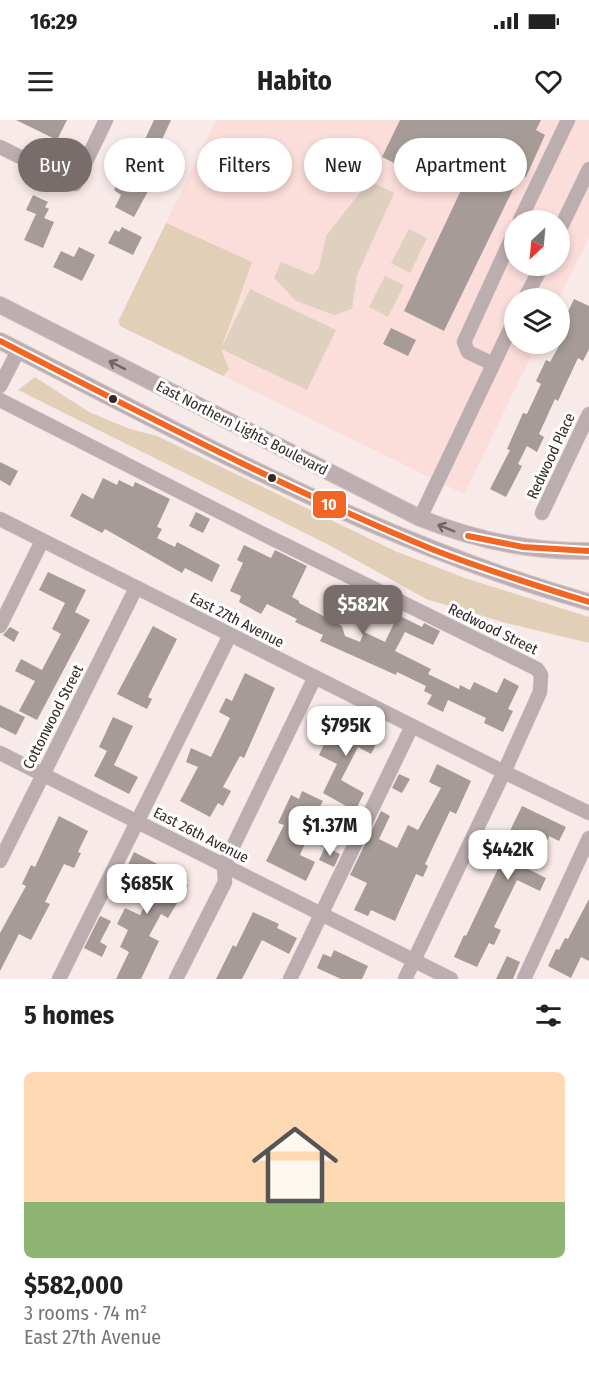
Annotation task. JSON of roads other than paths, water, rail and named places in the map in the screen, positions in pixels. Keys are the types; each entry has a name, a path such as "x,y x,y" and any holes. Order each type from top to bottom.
{"main road":[{"name":"East Northern Lights Boulevard","path":"0,305 420,518 455,532 487,541 523,547 589,551"},
{"name":"East Northern Lights Boulevard","path":"0,341 157,423 368,524 526,584 589,602"}],"street":[{"path":"0,147 75,184 106,120"},
{"path":"525,210 568,120"},
{"path":"569,210 589,169"},
{"path":"493,364 468,352 464,342 504,255"},
{"path":"420,518 504,341"},
{"path":"0,386 18,351"},
{"name":"Redwood Street","path":"0,400 537,669 541,675 540,692 405,979"},
{"name":"Redwood Place","path":"543,513 589,414"},
{"name":"East 27th Avenue","path":"0,519 589,813"},
{"path":"0,626 42,541"},
{"name":"Cottonwood Street","path":"0,861 136,588"},
{"path":"59,979 230,634"},
{"path":"176,979 225,882 224,865 315,677"},
{"path":"290,979 412,726"},
{"name":"East 26th Avenue","path":"0,753 452,979"},
{"path":"524,979 589,838"}]}
